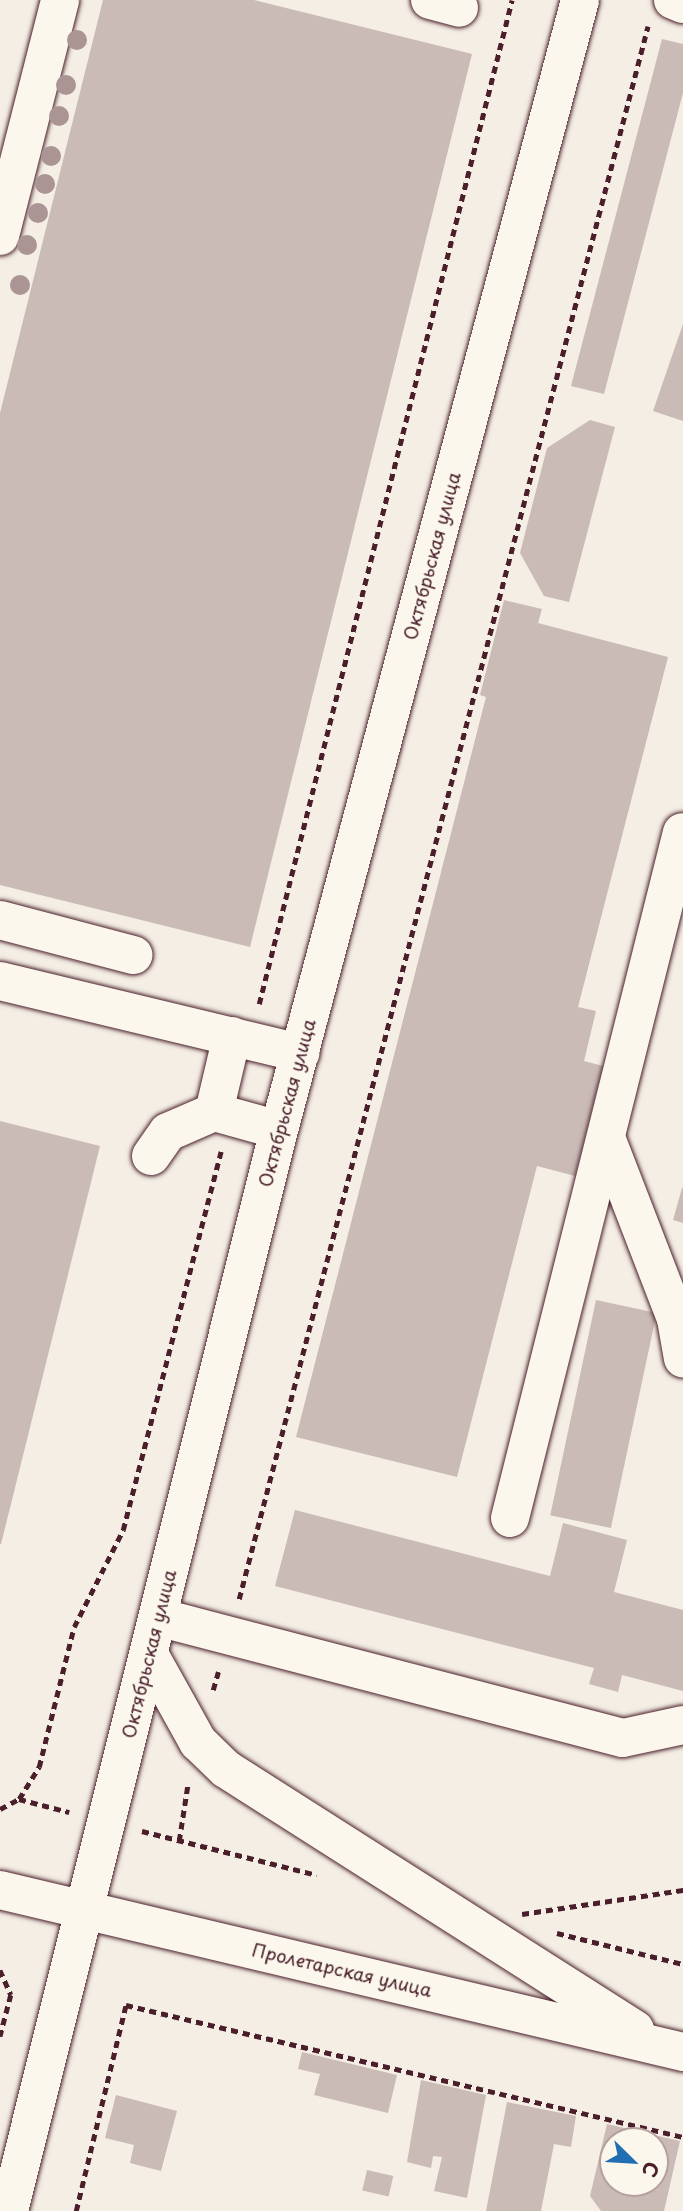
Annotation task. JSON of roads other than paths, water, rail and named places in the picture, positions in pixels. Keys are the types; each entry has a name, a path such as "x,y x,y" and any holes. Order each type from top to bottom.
{"main road":[{"path":"0,236 60,0"},
{"name":"Октябрьская улица","path":"9,2211 279,1130 580,0"},
{"path":"510,1518 607,1140 682,830"},
{"path":"0,920 133,956"},
{"path":"0,981 300,1053"},
{"path":"222,1114 241,1039"},
{"path":"151,1156 168,1132 222,1114 279,1130"},
{"path":"607,1140 676,1319 683,1359"},
{"path":"158,1617 623,1738 683,1725"},
{"path":"149,1654 198,1742 226,1769 672,2049"},
{"name":"Пролетарская улица","path":"0,1890 672,2049"}]}
